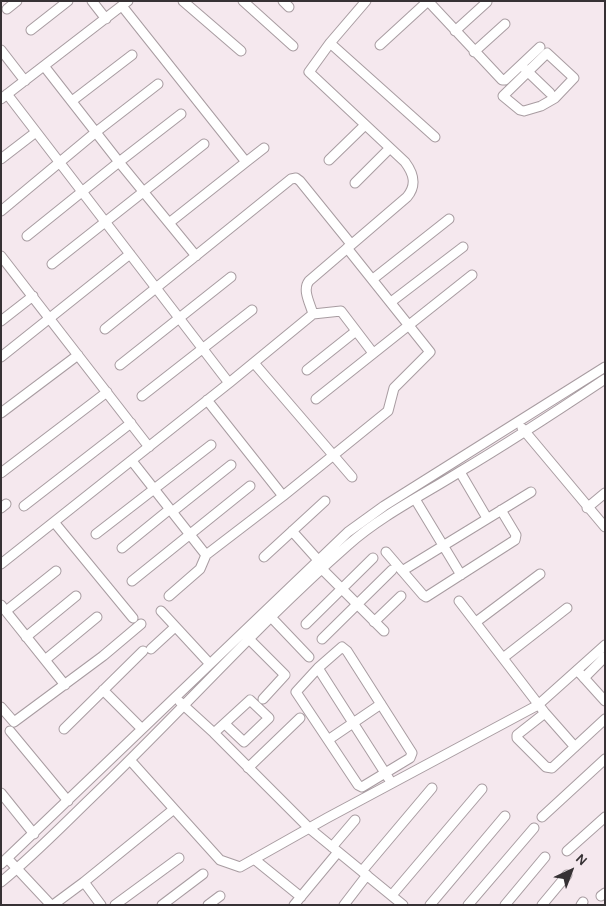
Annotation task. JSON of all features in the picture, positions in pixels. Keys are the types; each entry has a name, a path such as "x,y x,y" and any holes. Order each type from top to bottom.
{"street":[{"path":"7,9 18,1"},
{"path":"31,30 68,1"},
{"path":"92,1 106,19"},
{"path":"183,1 241,51"},
{"path":"243,1 293,46"},
{"path":"313,314 306,285 412,191 414,178 409,168 309,72 330,43 366,1"},
{"path":"455,31 487,2"},
{"path":"380,45 432,3 474,52 502,80 505,80 524,68 547,53 574,78 555,98 541,106 524,111 520,110 503,96 524,68 540,47"},
{"path":"230,383 36,132 4,97 125,4 246,162"},
{"path":"474,52 505,24"},
{"path":"330,43 435,137"},
{"path":"1,50 25,80"},
{"path":"72,101 132,55"},
{"path":"44,66 196,256"},
{"path":"524,68 550,93"},
{"path":"1,211 96,132 158,84"},
{"path":"27,236 181,114"},
{"path":"329,160 365,125"},
{"path":"1,158 36,132"},
{"path":"52,264 204,144"},
{"path":"169,223 264,148"},
{"path":"355,183 390,148"},
{"path":"105,329 291,179 296,178 430,352 394,388 388,411 283,496 206,555 200,568 169,596"},
{"path":"373,279 449,219"},
{"path":"391,302 463,247"},
{"path":"1,357 130,254"},
{"path":"3,262 51,318 149,447"},
{"path":"316,399 472,275"},
{"path":"120,365 231,277"},
{"path":"1,321 33,296"},
{"path":"142,396 252,310"},
{"path":"1,564 230,383 313,314 341,311 373,353"},
{"path":"307,370 356,331"},
{"path":"1,414 78,355"},
{"path":"254,363 352,477"},
{"path":"5,879 130,760 250,640 268,614 318,560 348,532 384,506 605,367"},
{"path":"3,863 210,664 349,544 415,499 525,432 605,379"},
{"path":"1,473 107,392"},
{"path":"208,400 283,496"},
{"path":"24,506 131,422"},
{"path":"518,422 605,528"},
{"path":"96,534 210,445"},
{"path":"132,461 206,555"},
{"path":"122,548 231,465"},
{"path":"460,472 487,518"},
{"path":"132,581 250,486"},
{"path":"402,571 531,492"},
{"path":"587,508 605,493"},
{"path":"415,499 460,575"},
{"path":"264,556 325,500"},
{"path":"386,552 425,596 515,540 516,535 501,510"},
{"path":"54,522 133,618"},
{"path":"292,531 318,560"},
{"path":"306,624 373,558"},
{"path":"322,569 384,631"},
{"path":"322,639 392,570"},
{"path":"56,572 4,608 65,685"},
{"path":"476,622 540,574"},
{"path":"26,637 76,596"},
{"path":"374,622 400,596"},
{"path":"459,601 538,705 575,746"},
{"path":"503,658 567,608"},
{"path":"161,612 210,664"},
{"path":"268,614 309,657"},
{"path":"45,660 97,617"},
{"path":"1,707 14,722 103,656 141,624"},
{"path":"64,729 103,690 175,626"},
{"path":"250,640 285,676 263,700"},
{"path":"130,760 199,839 220,860 240,867 538,705 605,645"},
{"path":"339,648 345,648 412,753 410,758 365,787 361,786 296,692 318,668 339,648"},
{"path":"584,678 605,657"},
{"path":"318,668 392,783"},
{"path":"577,670 605,701"},
{"path":"103,690 142,729"},
{"path":"176,698 214,733 309,828 403,905"},
{"path":"214,733 250,700 268,718 244,742 225,724"},
{"path":"328,740 381,704"},
{"path":"545,713 518,734 518,738 549,769 605,719"},
{"path":"248,768 300,718"},
{"path":"10,731 68,801"},
{"path":"542,817 605,759"},
{"path":"348,903 364,873 432,788"},
{"path":"392,895 482,789"},
{"path":"1,793 34,834"},
{"path":"3,863 16,869 52,905 84,882 174,809"},
{"path":"430,905 505,816"},
{"path":"567,851 605,817"},
{"path":"294,905 355,820"},
{"path":"468,905 534,828"},
{"path":"505,905 545,857"},
{"path":"115,905 178,858"},
{"path":"254,859 301,897"},
{"path":"3,863 5,879"},
{"path":"162,905 203,874"},
{"path":"542,905 567,875"},
{"path":"84,882 101,905"},
{"path":"208,905 220,896"}]}
